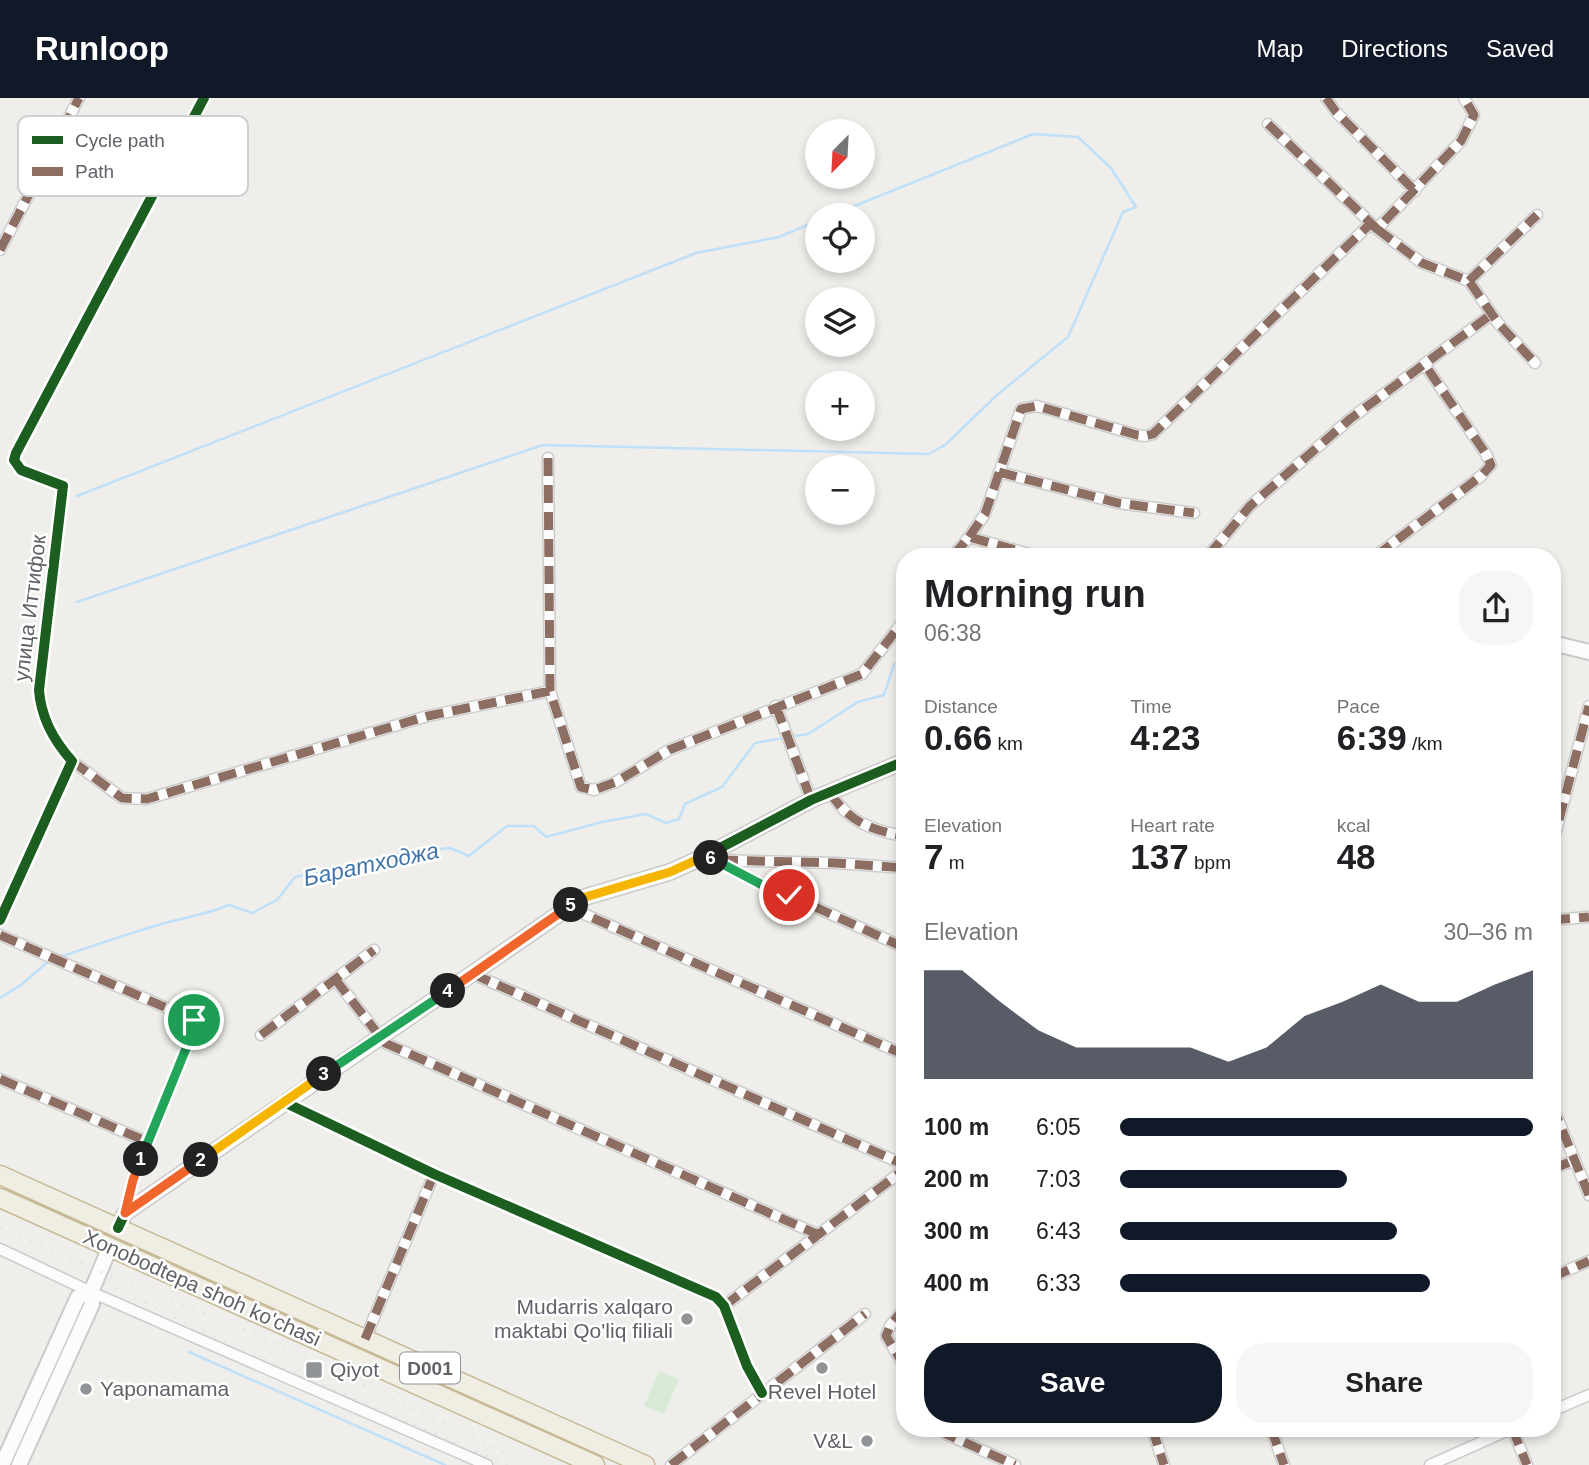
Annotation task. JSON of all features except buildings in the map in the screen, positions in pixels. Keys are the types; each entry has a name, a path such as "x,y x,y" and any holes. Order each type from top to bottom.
{"highway":[{"name":"Xonobodtepa shoh ko'chasi","path":"0,1175 122,1220 365,1339 645,1465"},
{"name":"Xonobodtepa shoh ko'chasi","path":"0,1198 481,1413 565,1459 595,1465"},
{"path":"110,1247 122,1220"},
{"path":"481,1413 489,1394"}],"street":[{"path":"70,116 79,98"},
{"name":"улица Иттифок","path":"194,116 204,98"},
{"path":"1326,98 1335,112 1415,191"},
{"path":"959,548 985,514 1021,409 1037,407 1137,435 1153,434 1359,233 1374,226 1415,191 1461,141 1469,126 1474,115 1464,98"},
{"path":"1268,124 1374,226 1410,256 1469,281 1492,314 1535,363"},
{"path":"0,250 28,196"},
{"name":"улица Иттифок","path":"152,196 16,453 17,467 63,486 39,690 41,711 59,747 72,761 122,798 147,799 428,716 550,691"},
{"path":"1469,281 1537,215"},
{"path":"1215,548 1250,506 1350,419 1492,314"},
{"path":"1386,548 1491,466 1486,454 1425,365"},
{"path":"548,458 550,691 577,781 587,790 616,782 669,750 862,674 896,631"},
{"path":"999,472 1118,503 1194,513"},
{"path":"968,537 1008,548"},
{"path":"1561,645 1589,652"},
{"path":"776,706 811,800"},
{"path":"1561,812 1589,706"},
{"path":"0,920 72,761"},
{"path":"122,1220 284,1102 582,898 710,858 811,800 896,765"},
{"path":"830,792 854,820 896,834"},
{"path":"710,858 896,867"},
{"path":"710,858 768,888 896,944"},
{"path":"568,907 896,1051"},
{"path":"1561,919 1589,917"},
{"path":"0,935 190,1018 196,1024 133,1180 122,1220"},
{"path":"261,1035 374,950"},
{"path":"473,974 896,1163"},
{"path":"335,979 385,1043 819,1235"},
{"path":"0,1079 148,1142"},
{"path":"284,1102 434,1174 716,1297 724,1306 747,1366 762,1393"},
{"path":"1561,1127 1589,1195"},
{"path":"1561,1165 1575,1160"},
{"path":"365,1339 434,1174"},
{"path":"724,1306 896,1174"},
{"path":"19,1465 92,1304 91,1292 110,1247"},
{"path":"0,1249 91,1292 487,1465"},
{"path":"1561,1273 1589,1261"},
{"path":"2,1465 78,1297 91,1292"},
{"path":"670,1465 865,1314"},
{"path":"896,1318 886,1336 896,1352"},
{"path":"1561,1407 1589,1395"},
{"path":"952,1437 1000,1462 1015,1465"},
{"path":"1155,1437 1164,1465"},
{"path":"1274,1437 1284,1465"},
{"path":"1430,1465 1493,1437"},
{"path":"1516,1437 1527,1465"}],"green space":[{"path":"659,1371 679,1379 664,1414 644,1406"}],"waterway":[{"path":"77,602 543,445 929,454 945,445 997,395 1068,337 1123,212 1136,207 1111,168 1078,137 1033,134 862,203"},
{"path":"77,496 696,253 779,237 805,226"},
{"name":"Баратходжа","path":"60,957 229,905 252,913 277,900 295,877 405,853 450,848 469,856 507,826 534,826 546,837 646,814 666,823 679,819 685,804 722,787 755,743 808,734 858,702 884,695 894,664"},
{"name":"Баратходжа","path":"0,998 21,985 50,960"},
{"name":"Баратходжа","path":"189,1352 445,1465"}],"railway":[{"path":"0,1227 108,1275 258,1335 532,1465"},
{"path":"105,1283 218,1339 507,1465"}],"marked path":[{"path":"70,116 79,98"},
{"path":"1326,98 1336,112 1415,191"},
{"path":"1268,124 1377,229 1461,141 1474,115 1464,98"},
{"path":"0,250 28,196"},
{"path":"1469,281 1537,215"},
{"path":"969,537 985,514 1021,409 1037,406 1137,435 1153,434 1371,223"},
{"path":"1377,229 1422,263 1469,281 1498,323 1535,363"},
{"path":"1215,548 1250,506 1350,419 1492,314"},
{"path":"1386,548 1481,476 1491,465 1425,365"},
{"path":"548,458 550,691 581,787 594,790 616,782 669,750 862,674 896,631"},
{"path":"999,472 1118,503 1194,513"},
{"path":"960,548 969,537 1008,548"},
{"path":"72,761 122,798 147,799 428,716 550,691"},
{"path":"776,706 811,800"},
{"path":"1561,812 1589,706"},
{"path":"830,792 844,810 861,823 896,834"},
{"path":"717,860 768,888 896,944"},
{"path":"720,860 896,867"},
{"path":"568,907 896,1051"},
{"path":"1561,919 1589,917"},
{"path":"0,935 194,1020 196,1024 133,1180 125,1213"},
{"path":"261,1035 374,950"},
{"path":"473,974 896,1161"},
{"path":"335,979 385,1043 819,1235"},
{"path":"0,1079 148,1142"},
{"path":"1561,1127 1589,1195"},
{"path":"1561,1165 1575,1160"},
{"path":"365,1339 434,1174"},
{"path":"724,1306 896,1176"},
{"path":"1561,1273 1589,1261"},
{"path":"671,1465 865,1314"},
{"path":"896,1318 886,1336 896,1352"},
{"path":"953,1437 1015,1465"},
{"path":"1155,1437 1164,1465"},
{"path":"1274,1437 1284,1465"},
{"path":"1516,1437 1527,1465"}],"cycle path":[{"path":"194,116 204,98"},
{"path":"0,920 72,761 49,728 42,710 39,690 63,486 21,470 14,460 152,196"},
{"path":"118,1228 125,1213 582,898 670,872 811,800 896,765"},
{"path":"284,1102 434,1174 716,1297 724,1306 747,1366 762,1393"}],"place":[{"name":"Mudarris xalqaro maktabi Qo'liq filiali","path":"687,1319"},
{"name":"Revel Hotel","path":"822,1368"},
{"name":"Qiyot","path":"314,1370"},
{"name":"Yaponamama","path":"86,1389"},
{"name":"V&L","path":"867,1441"}],"route":[{"path":"194,1020 196,1024 133,1180 125,1213 582,898 670,872 703,857 717,860 768,888 789,895"}]}
